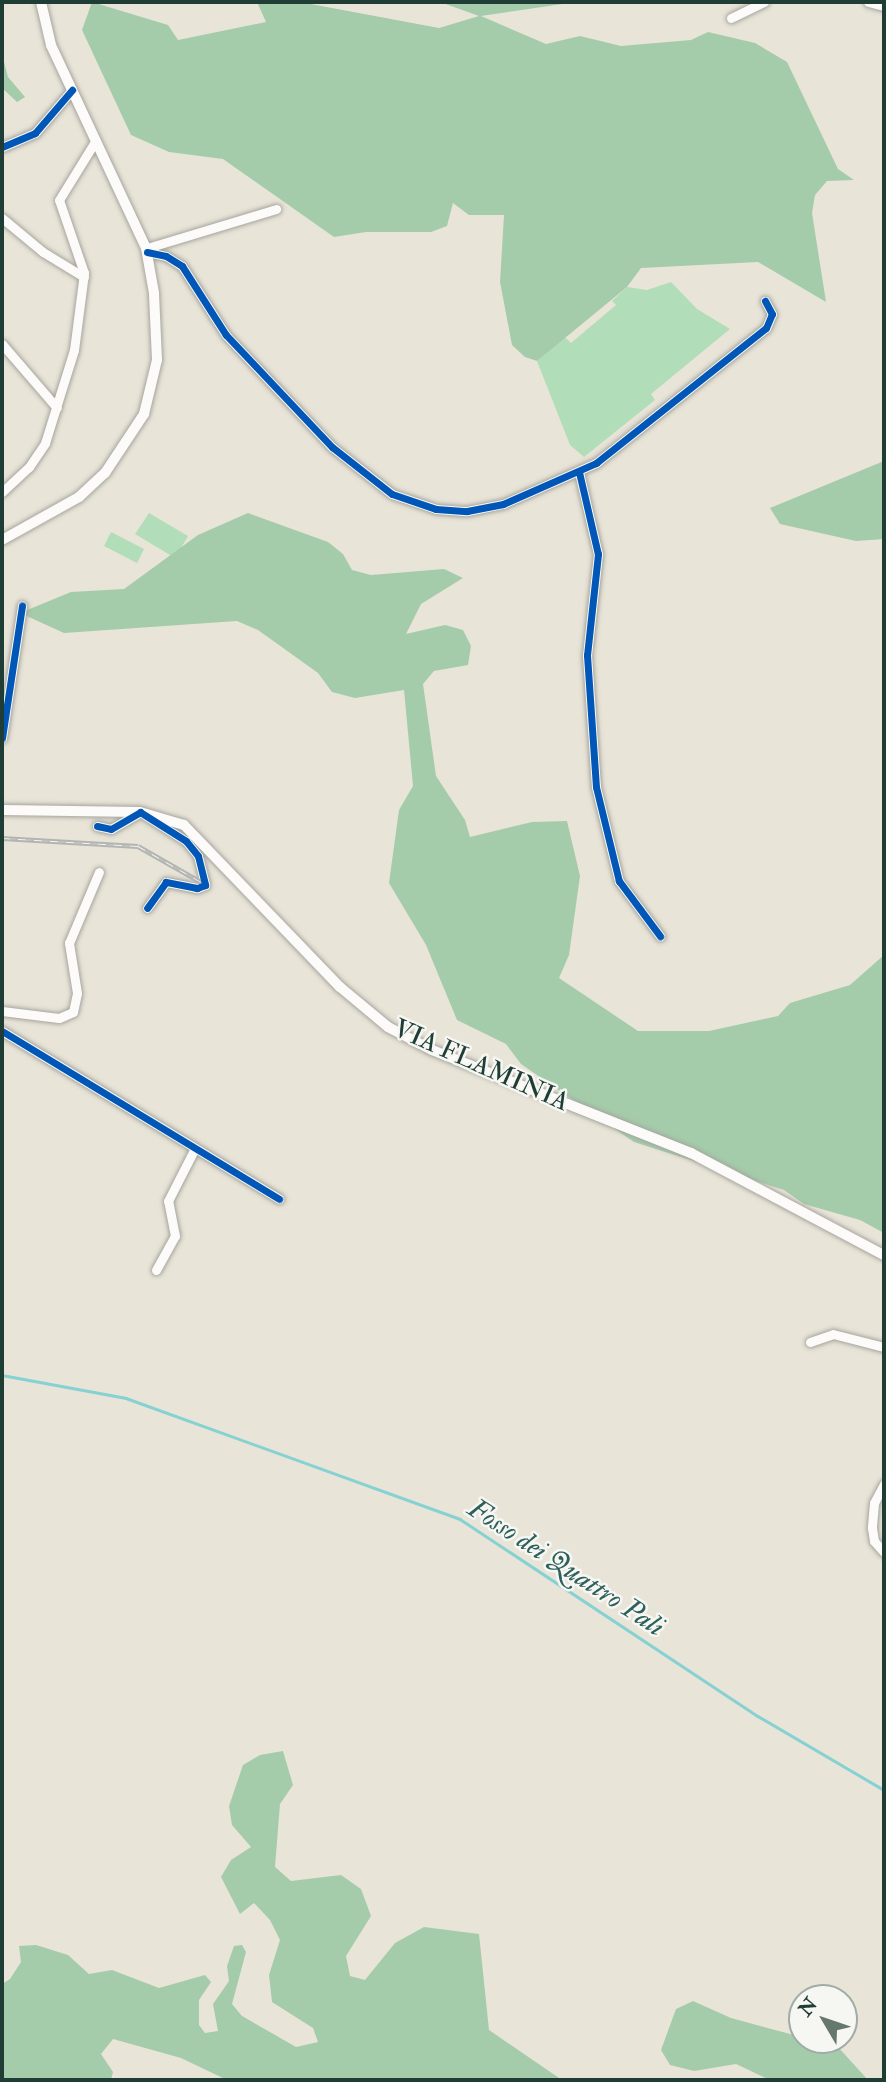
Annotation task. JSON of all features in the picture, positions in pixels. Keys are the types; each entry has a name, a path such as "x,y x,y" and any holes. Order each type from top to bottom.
{"main road":[{"path":"2,540 89,489 141,421 154,384 157,350 146,250 51,45 41,2"},
{"name":"VIA FLAMINIA","path":"2,810 140,812 176,821 196,832 340,987 405,1037 667,1142 884,1255"}],"street":[{"path":"731,18 764,2"},
{"path":"868,2 884,6"},
{"path":"2,147 35,133 72,90"},
{"path":"2,492 39,454 57,408 74,350 84,277 59,200 96,140"},
{"path":"146,250 276,209"},
{"path":"2,218 43,252 84,277"},
{"path":"146,250 166,256 182,266 226,335 312,428 404,501 436,509 486,508 579,472 766,328 772,314 765,301"},
{"path":"2,344 57,408"},
{"path":"579,472 598,554 587,656 596,787 620,881 660,936"},
{"path":"2,738 22,606"},
{"path":"97,827 111,829 140,812 186,841 196,853 207,880 200,888 166,882 147,908"},
{"path":"2,1011 59,1018 73,1012 77,993 69,943 99,872"},
{"path":"2,1031 120,1107 279,1199"},
{"path":"156,1270 175,1237 169,1201 194,1150"},
{"path":"810,1342 833,1334 884,1348"},
{"path":"884,1484 875,1500 872,1528 874,1541 884,1552"}],"green space":[{"path":"92,2 168,25 178,40 266,22 257,2 300,2 439,28 479,16 440,2 576,2 481,16 546,44 580,36 621,46 691,40 708,32 755,43 787,62 838,169 854,180 827,181 815,195 812,213 826,302 758,262 641,268 627,287 537,361 525,357 512,345 500,282 504,215 469,215 453,203 447,226 431,232 366,232 334,237 223,159 169,152 131,135 82,30"},
{"path":"2,54 8,77 25,97 17,102 2,88"},
{"path":"671,282 697,309 730,329 651,394 655,400 584,457 570,445 537,361 565,337 571,343 616,305 612,301 627,287 647,290"},
{"path":"884,461 884,539 856,541 780,524 770,508"},
{"path":"149,513 188,536 175,558 135,534"},
{"path":"248,513 328,542 343,554 352,570 371,575 444,569 463,578 421,604 406,634 445,625 463,630 471,646 468,665 434,671 423,684 436,776 465,820 470,837 532,822 567,821 580,876 569,955 559,978 638,1031 709,1031 778,1016 790,1003 850,985 884,955 884,1233 860,1220 804,1204 784,1190 634,1142 521,1064 506,1044 457,1020 426,945 389,883 399,810 413,786 404,690 355,698 332,692 318,673 258,630 237,621 64,633 20,613 71,592 124,589 198,535"},
{"path":"111,532 144,549 137,563 104,546"},
{"path":"283,1751 293,1785 280,1804 275,1867 291,1881 341,1875 361,1889 371,1916 346,1956 350,1976 365,1980 395,1943 424,1927 479,1934 489,2030 562,2080 227,2080 181,2058 113,2039 101,2054 113,2072 111,2080 2,2080 2,1984 10,1979 21,1962 19,1946 36,1945 68,1955 89,1974 112,1970 159,1988 205,1975 211,1982 199,2000 199,2025 205,2033 218,2031 213,2004 229,1981 227,1966 234,1946 242,1945 246,1952 232,2004 242,2016 296,2047 318,2042 313,2028 272,2002 269,1975 280,1940 270,1920 254,1903 240,1914 221,1877 231,1860 251,1847 232,1825 229,1806 243,1765 260,1755"},
{"path":"693,2001 731,2018 788,2033 788,2054 844,2054 868,2080 770,2080 736,2064 694,2071 670,2065 661,2050 676,2009"}],"waterway":[{"name":"Fosso dei Quattro Pali","path":"2,1375 126,1398 460,1519 758,1716 884,1790"}],"railway":[{"path":"2,838 138,846 201,882"}],"cycle path":[{"path":"2,147 35,133 72,90"},
{"path":"147,252 166,256 182,266 226,335 332,447 392,494 436,509 467,511 503,504 596,463 766,328 772,314 765,301"},
{"path":"579,472 598,554 587,655 596,787 619,881 660,936"},
{"path":"2,738 22,606"},
{"path":"97,826 111,829 140,812 186,841 198,856 205,885 197,888 166,882 147,908"},
{"path":"2,1031 279,1199"}]}
